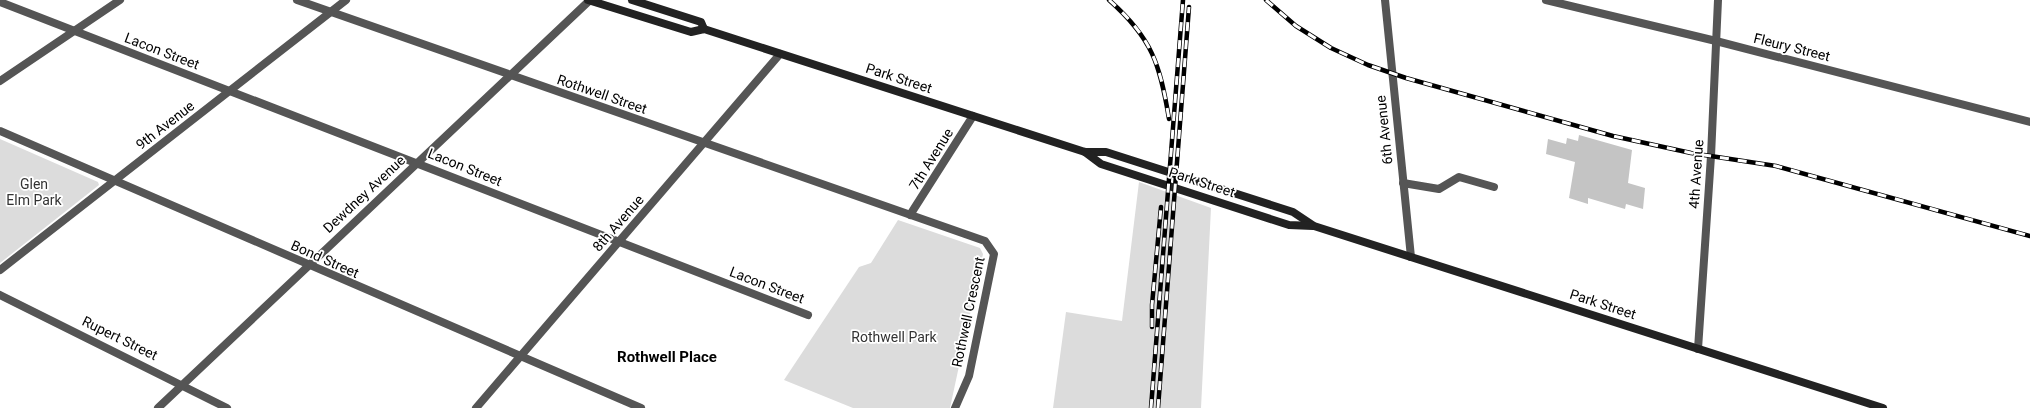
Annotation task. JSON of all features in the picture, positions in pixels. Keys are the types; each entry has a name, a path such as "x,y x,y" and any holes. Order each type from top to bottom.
{"main road":[{"name":"Park Street","path":"589,0 691,32 704,30 1085,152 1106,152 1293,212 1314,226"},
{"name":"Park Street","path":"632,0 701,22 704,30"},
{"name":"Park Street","path":"1085,152 1101,164 1289,225 1314,226 1883,408"}],"street":[{"path":"0,81 120,0"},
{"name":"Rothwell Street","path":"297,0 899,211"},
{"name":"9th Avenue","path":"0,270 346,0"},
{"name":"Dewdney Avenue","path":"158,408 589,0"},
{"name":"6th Avenue","path":"1385,0 1411,257"},
{"name":"Fleury Street","path":"1546,0 1716,41 2030,122"},
{"name":"4th Avenue","path":"1698,349 1718,0"},
{"name":"Lacon Street","path":"0,2 808,315"},
{"name":"8th Avenue","path":"476,408 780,54"},
{"name":"7th Avenue","path":"910,215 973,116"},
{"name":"Bond Street","path":"0,131 309,266 641,408"},
{"path":"1403,183 1439,189 1459,177 1494,188"},
{"name":"Rothwell Crescent","path":"899,211 985,241 994,254 969,376 955,408"},
{"name":"Rupert Street","path":"0,295 227,408"}],"green space":[{"name":"Glen Elm Park","path":"0,139 98,182 99,185 0,263"},
{"path":"1139,182 1211,208 1201,408 1053,408 1066,312 1122,321"},
{"name":"Rothwell Park","path":"898,220 980,248 983,254 950,408 853,408 784,380 859,267 871,263"}],"building":[{"path":"1579,135 1632,150 1628,183 1645,188 1643,209 1626,204 1625,209 1588,198 1588,204 1569,198 1575,162 1546,154 1548,139 1566,144 1567,138 1578,141"}],"railway":[{"path":"1109,0 1135,27 1145,40 1152,53 1162,83 1169,119"},
{"path":"1151,408 1183,0"},
{"path":"1266,0 1296,26 1331,48 1368,65 1406,78 1613,136 1691,153 1776,166 2030,236"},
{"path":"1158,408 1189,7"},
{"path":"1152,327 1152,305 1161,207"}],"district":[{"name":"Rothwell Place","path":"667,357"}]}
